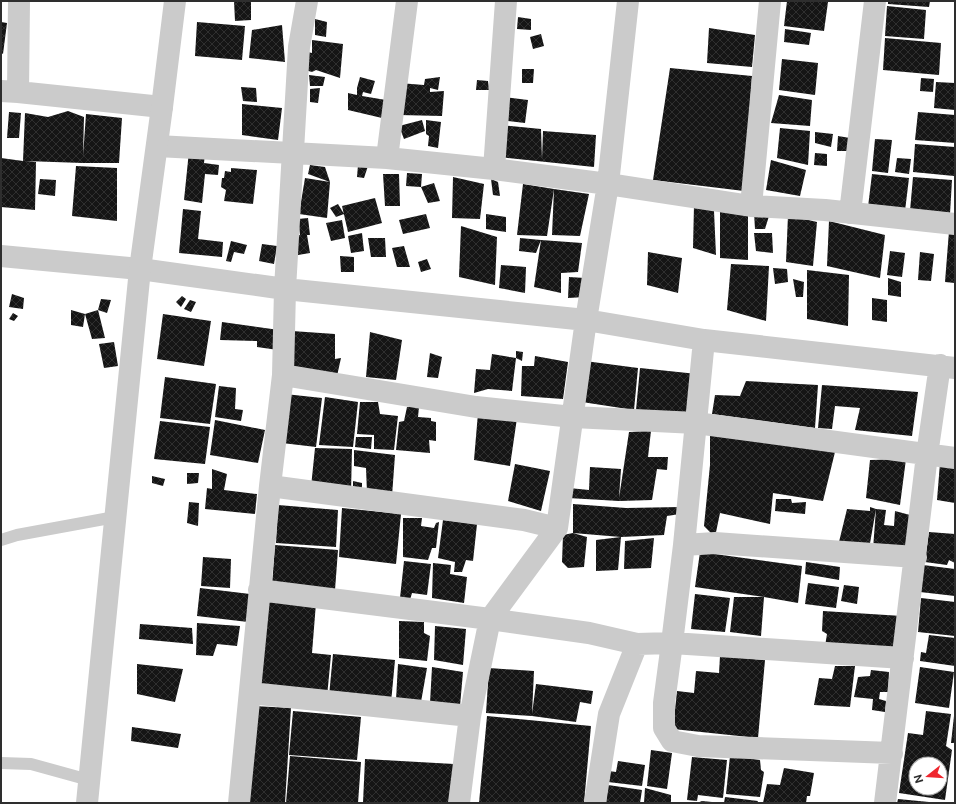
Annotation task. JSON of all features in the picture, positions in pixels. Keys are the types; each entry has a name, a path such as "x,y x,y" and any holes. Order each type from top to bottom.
{"street":[{"path":"19,1 9,91 162,107"},
{"path":"87,803 140,269 175,1"},
{"path":"239,803 259,590 282,375 285,289 299,47 307,1"},
{"path":"387,158 407,1"},
{"path":"494,169 506,1"},
{"path":"459,803 470,716 490,619 557,528 586,320 608,184 628,1"},
{"path":"751,206 770,1"},
{"path":"850,212 875,1"},
{"path":"157,146 387,158 494,169 608,184 751,206 850,212 955,224"},
{"path":"1,256 140,269 285,289 586,320 704,340 948,366 927,455 916,557 885,803"},
{"path":"704,340 684,545 664,703 664,728 672,741 698,746 892,753"},
{"path":"282,375 476,407 573,417 696,423 955,458"},
{"path":"270,486 524,520 557,528"},
{"path":"684,545 715,542 916,557"},
{"path":"259,590 590,633 637,644 672,643 903,658"},
{"path":"595,803 609,714 637,644"},
{"path":"250,693 470,716"}],"lane":[{"path":"1,540 17,534 115,517"},
{"path":"1,763 31,764 89,780"}],"building":[{"path":"234,1 251,1 251,20 235,21"},
{"path":"787,1 828,2 824,31 784,26"},
{"path":"888,1 930,1 929,7 888,4"},
{"path":"887,6 926,10 924,39 885,36"},
{"path":"518,17 531,19 531,30 517,29"},
{"path":"315,19 327,22 326,37 315,35"},
{"path":"1,22 7,23 3,54 1,53"},
{"path":"197,22 245,26 242,60 195,56"},
{"path":"282,25 285,62 249,58 252,30"},
{"path":"709,28 755,35 752,67 707,63"},
{"path":"785,29 811,33 809,45 784,42"},
{"path":"541,34 544,46 533,49 530,37"},
{"path":"885,38 941,43 939,75 883,70"},
{"path":"312,40 343,44 340,78 316,70 312,72 305,70 303,51 312,53"},
{"path":"782,59 818,63 815,95 779,90"},
{"path":"670,68 752,76 744,191 653,180"},
{"path":"522,69 534,69 533,83 522,83"},
{"path":"309,75 325,77 323,86 310,86"},
{"path":"360,77 375,81 371,94 363,92 362,96 386,100 382,118 348,110 348,93 357,95"},
{"path":"440,77 438,90 430,88 430,92 444,91 442,116 399,115 399,83 424,85 425,79"},
{"path":"921,78 934,79 933,92 920,91"},
{"path":"477,80 488,81 489,90 476,90"},
{"path":"936,82 955,83 955,110 934,108"},
{"path":"241,87 256,88 257,102 243,101"},
{"path":"320,88 318,103 310,102 310,89"},
{"path":"779,95 812,100 810,126 771,123"},
{"path":"503,97 528,100 525,123 500,120"},
{"path":"242,104 282,108 278,140 242,135"},
{"path":"68,111 84,117 83,156 86,114 122,118 119,163 25,161 36,162 35,210 1,207 1,158 23,161 25,113 48,117"},
{"path":"9,112 21,113 19,138 7,138"},
{"path":"918,112 955,115 955,143 915,140"},
{"path":"422,120 425,131 404,139 399,126"},
{"path":"426,120 441,122 438,148 428,146 429,136 426,134"},
{"path":"499,125 541,129 542,159 543,131 596,135 594,167 499,157"},
{"path":"780,128 810,131 808,165 777,158"},
{"path":"815,132 833,134 831,147 815,143"},
{"path":"838,136 850,138 849,151 837,151"},
{"path":"875,139 892,140 888,173 872,171"},
{"path":"915,144 955,147 954,176 913,172"},
{"path":"189,151 205,153 204,163 219,165 218,175 205,174 202,203 184,200"},
{"path":"815,153 827,154 827,166 814,165"},
{"path":"897,158 911,159 909,174 895,172"},
{"path":"771,160 806,170 800,196 766,190"},
{"path":"310,165 325,167 330,182 308,174"},
{"path":"358,165 368,166 364,178 357,177"},
{"path":"76,166 117,168 117,221 72,216"},
{"path":"231,168 257,170 253,204 224,201 226,190 221,187 222,178 224,178 225,171 231,172"},
{"path":"407,173 422,174 421,187 406,186"},
{"path":"383,174 399,174 400,206 385,206"},
{"path":"872,174 909,178 905,211 868,207"},
{"path":"453,177 484,184 480,219 452,218"},
{"path":"913,177 952,180 950,214 910,211"},
{"path":"305,178 330,182 327,218 299,214"},
{"path":"40,179 56,180 55,196 38,194"},
{"path":"491,179 498,182 500,196 493,195"},
{"path":"434,183 440,201 428,203 421,187"},
{"path":"523,184 554,189 547,236 517,235"},
{"path":"554,189 589,194 580,236 552,235"},
{"path":"375,198 382,223 348,232 342,206"},
{"path":"338,204 344,214 336,217 330,208"},
{"path":"720,204 748,212 748,260 720,258"},
{"path":"694,205 714,211 716,255 693,248"},
{"path":"183,209 201,211 198,239 223,242 222,257 179,253"},
{"path":"754,213 769,216 765,229 755,229"},
{"path":"426,214 430,228 403,234 399,220"},
{"path":"486,214 506,217 506,232 486,229"},
{"path":"788,215 817,222 813,266 786,262"},
{"path":"308,218 310,235 307,235 310,253 298,255 295,236 300,235 298,219"},
{"path":"342,220 345,238 331,241 326,223"},
{"path":"829,221 885,235 880,278 827,266"},
{"path":"461,226 497,237 495,285 459,277"},
{"path":"949,231 955,232 955,283 945,282"},
{"path":"362,233 364,251 351,253 348,236"},
{"path":"754,233 772,233 773,253 756,251"},
{"path":"368,238 385,238 386,257 371,257"},
{"path":"520,238 541,240 536,253 519,251"},
{"path":"541,240 582,243 578,272 561,273 561,293 534,287"},
{"path":"231,241 247,245 244,254 234,252 231,262 226,261"},
{"path":"262,244 277,246 274,264 259,261"},
{"path":"404,246 410,267 397,267 392,248"},
{"path":"890,251 905,253 902,277 887,275"},
{"path":"648,252 682,258 678,293 647,285"},
{"path":"920,252 934,254 931,281 918,280"},
{"path":"340,256 354,257 354,272 341,272"},
{"path":"427,259 431,269 421,272 418,262"},
{"path":"731,264 769,266 766,321 727,310"},
{"path":"501,265 526,267 525,293 499,288"},
{"path":"773,268 787,269 788,282 775,284"},
{"path":"807,270 849,275 848,326 807,319"},
{"path":"569,277 585,278 585,297 568,298"},
{"path":"888,278 901,282 901,297 888,295"},
{"path":"793,279 804,282 803,297 796,297"},
{"path":"12,294 24,298 23,309 9,307"},
{"path":"182,296 186,299 181,307 176,302"},
{"path":"872,298 887,300 887,322 872,320"},
{"path":"101,299 111,300 107,313 98,310"},
{"path":"190,300 196,302 191,312 184,309"},
{"path":"71,310 85,314 83,327 71,325"},
{"path":"98,310 105,338 92,339 85,314"},
{"path":"13,313 18,316 14,321 9,319"},
{"path":"163,314 211,321 204,366 157,359"},
{"path":"222,322 279,330 278,350 257,347 257,341 220,340"},
{"path":"292,331 335,334 335,359 341,358 337,376 289,372"},
{"path":"370,332 402,340 396,380 366,377"},
{"path":"114,342 118,366 104,368 99,344"},
{"path":"516,351 523,352 522,361 516,358"},
{"path":"430,353 442,357 438,378 427,377"},
{"path":"492,354 516,358 512,391 488,389 474,393 476,369 490,370"},
{"path":"535,356 568,362 563,399 521,396 522,366 534,366"},
{"path":"585,361 638,368 634,410 582,402"},
{"path":"640,368 697,374 690,417 636,410"},
{"path":"165,377 216,384 210,424 160,418"},
{"path":"746,381 818,385 815,428 712,414 715,395 740,396"},
{"path":"822,385 918,392 912,436 855,430 860,408 835,406 832,429 818,428"},
{"path":"219,386 236,388 235,409 243,410 241,421 215,417"},
{"path":"285,394 322,398 316,447 282,443"},
{"path":"325,397 358,402 353,447 319,445"},
{"path":"360,402 378,402 380,414 398,416 394,450 374,449 374,435 357,434"},
{"path":"407,407 419,407 418,417 431,418 431,421 436,422 436,441 429,440 430,453 396,450 399,422 404,421"},
{"path":"478,413 517,418 510,466 474,460"},
{"path":"215,420 265,430 258,463 210,455"},
{"path":"160,421 210,427 205,464 154,459"},
{"path":"651,431 648,457 668,457 667,470 657,469 652,500 619,501 568,498 569,488 589,490 590,467 621,469 619,498 629,432"},
{"path":"710,435 835,452 823,501 773,493 770,524 720,513 715,537 704,526 710,465"},
{"path":"356,437 372,437 371,449 355,447"},
{"path":"315,448 352,449 351,492 311,487"},
{"path":"354,450 395,455 392,496 367,493 366,468 354,466"},
{"path":"906,459 900,505 866,498 870,460"},
{"path":"940,463 955,467 955,503 937,500"},
{"path":"515,464 550,471 541,511 508,501"},
{"path":"212,469 227,474 224,490 257,494 255,514 205,509 207,488 212,489"},
{"path":"187,473 199,473 198,483 187,484"},
{"path":"152,476 165,479 163,486 152,483"},
{"path":"353,481 362,483 362,494 353,492"},
{"path":"776,499 791,499 792,503 806,502 805,514 775,511"},
{"path":"189,502 199,503 198,526 187,523"},
{"path":"573,504 626,508 680,507 680,514 667,516 664,535 621,537 573,533"},
{"path":"278,505 338,510 336,547 276,543"},
{"path":"870,507 876,509 869,549 838,546 847,509 870,511"},
{"path":"342,508 401,514 396,564 339,557"},
{"path":"876,509 886,510 884,525 894,526 895,511 910,515 905,551 873,549"},
{"path":"403,518 422,518 421,526 434,528 436,523 439,522 436,548 432,548 428,560 403,557"},
{"path":"443,520 477,524 473,561 466,560 462,572 454,572 455,562 438,558"},
{"path":"929,532 955,534 955,563 949,560 947,565 925,562"},
{"path":"573,533 587,537 584,567 568,568 562,562 563,535"},
{"path":"621,537 618,570 596,571 596,540"},
{"path":"654,538 651,568 624,569 625,541"},
{"path":"275,545 338,550 335,590 272,586"},
{"path":"700,552 802,566 798,603 695,587"},
{"path":"203,557 231,559 230,588 201,586"},
{"path":"404,561 431,564 427,595 412,593 410,600 400,598"},
{"path":"806,562 840,567 839,580 805,574"},
{"path":"433,563 451,565 450,574 467,577 464,603 432,598"},
{"path":"923,565 955,569 955,596 920,592"},
{"path":"808,583 839,587 836,608 805,604"},
{"path":"844,585 859,587 857,604 841,601"},
{"path":"200,588 250,594 248,622 197,616"},
{"path":"695,594 730,598 725,632 691,629"},
{"path":"734,597 764,597 761,636 730,632"},
{"path":"262,598 316,603 312,653 331,655 327,697 255,690"},
{"path":"921,598 955,602 955,636 918,632"},
{"path":"823,611 902,616 893,653 825,646 827,634 822,631"},
{"path":"399,621 424,622 424,633 430,636 427,661 399,658"},
{"path":"197,623 240,626 237,646 217,644 213,656 196,655"},
{"path":"140,624 192,628 193,644 139,639"},
{"path":"435,626 466,629 463,665 434,660"},
{"path":"929,635 955,638 955,666 920,661 921,652 926,653"},
{"path":"333,654 395,660 391,703 329,696"},
{"path":"720,656 765,660 758,738 673,729 677,691 694,693 696,671 719,673"},
{"path":"137,664 183,669 175,702 137,694"},
{"path":"398,664 427,668 421,702 396,700"},
{"path":"835,666 855,666 850,707 814,705 819,678 832,679"},
{"path":"432,667 463,672 460,706 430,703"},
{"path":"920,667 954,672 949,708 915,703"},
{"path":"489,668 534,671 532,714 536,684 593,691 591,704 580,702 576,722 532,716 486,713"},
{"path":"871,670 889,672 888,692 880,692 879,699 886,701 885,712 872,710 873,699 854,697 858,677 870,676"},
{"path":"254,706 291,708 285,803 248,803"},
{"path":"293,711 361,717 357,760 289,755"},
{"path":"926,711 951,714 946,746 952,750 948,779 948,756 908,756 908,794 899,793 908,733 923,735"},
{"path":"487,716 591,726 584,803 479,803"},
{"path":"954,716 955,743 951,743"},
{"path":"132,727 181,734 178,748 131,741"},
{"path":"651,750 672,753 667,789 647,786"},
{"path":"290,756 361,762 358,803 286,803"},
{"path":"730,756 760,760 761,770 764,772 760,797 726,794"},
{"path":"692,757 727,760 723,798 698,795 697,801 687,800"},
{"path":"365,759 454,764 452,803 363,803"},
{"path":"618,761 645,765 642,786 608,782 609,771 616,772"},
{"path":"784,768 814,773 810,796 807,796 806,803 763,803 767,784 780,785"},
{"path":"608,785 642,790 640,803 606,803"},
{"path":"645,788 671,795 671,803 644,803"},
{"path":"919,796 946,796 945,800"},
{"path":"725,797 758,801 757,803 724,803"},
{"path":"898,799 929,802 929,803 897,803"},
{"path":"702,801 712,802 712,803 697,803"}]}
